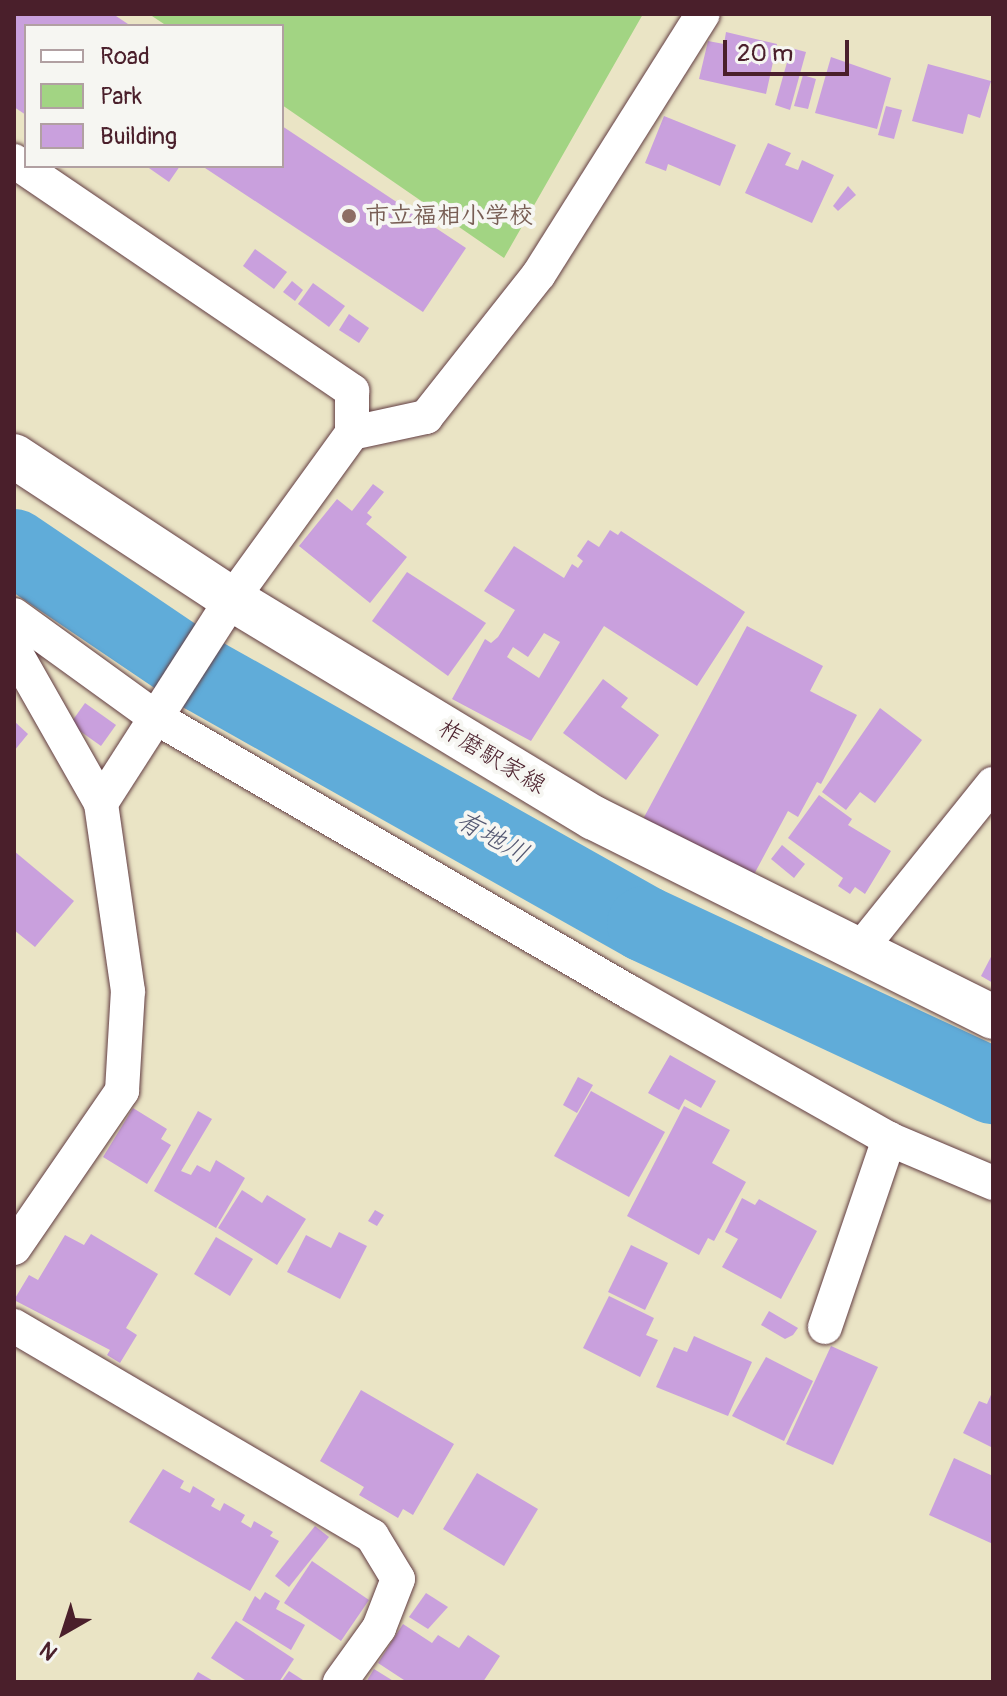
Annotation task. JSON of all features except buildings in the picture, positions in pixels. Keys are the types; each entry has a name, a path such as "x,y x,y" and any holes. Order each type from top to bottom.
{"main road":[{"name":"柞磨駅家線","path":"14,456 232,599 594,818 857,953 993,1017"}],"street":[{"path":"352,433 426,417 539,274 703,14"},
{"path":"24,168 352,391 352,433 232,599 101,803"},
{"path":"14,615 155,717 889,1139 993,1183"},
{"path":"14,650 101,803 128,991 122,1091 14,1248"},
{"path":"857,953 993,784"},
{"path":"825,1327 889,1139"},
{"path":"14,1326 372,1536 398,1579 379,1628 340,1682"}],"green space":[{"path":"149,14 643,14 504,258 284,106 284,24 164,24"}],"waterway":[{"name":"有地川","path":"14,547 203,675 645,924 993,1086"}],"place":[{"name":"市立福相小学校","path":"349,216"}]}
